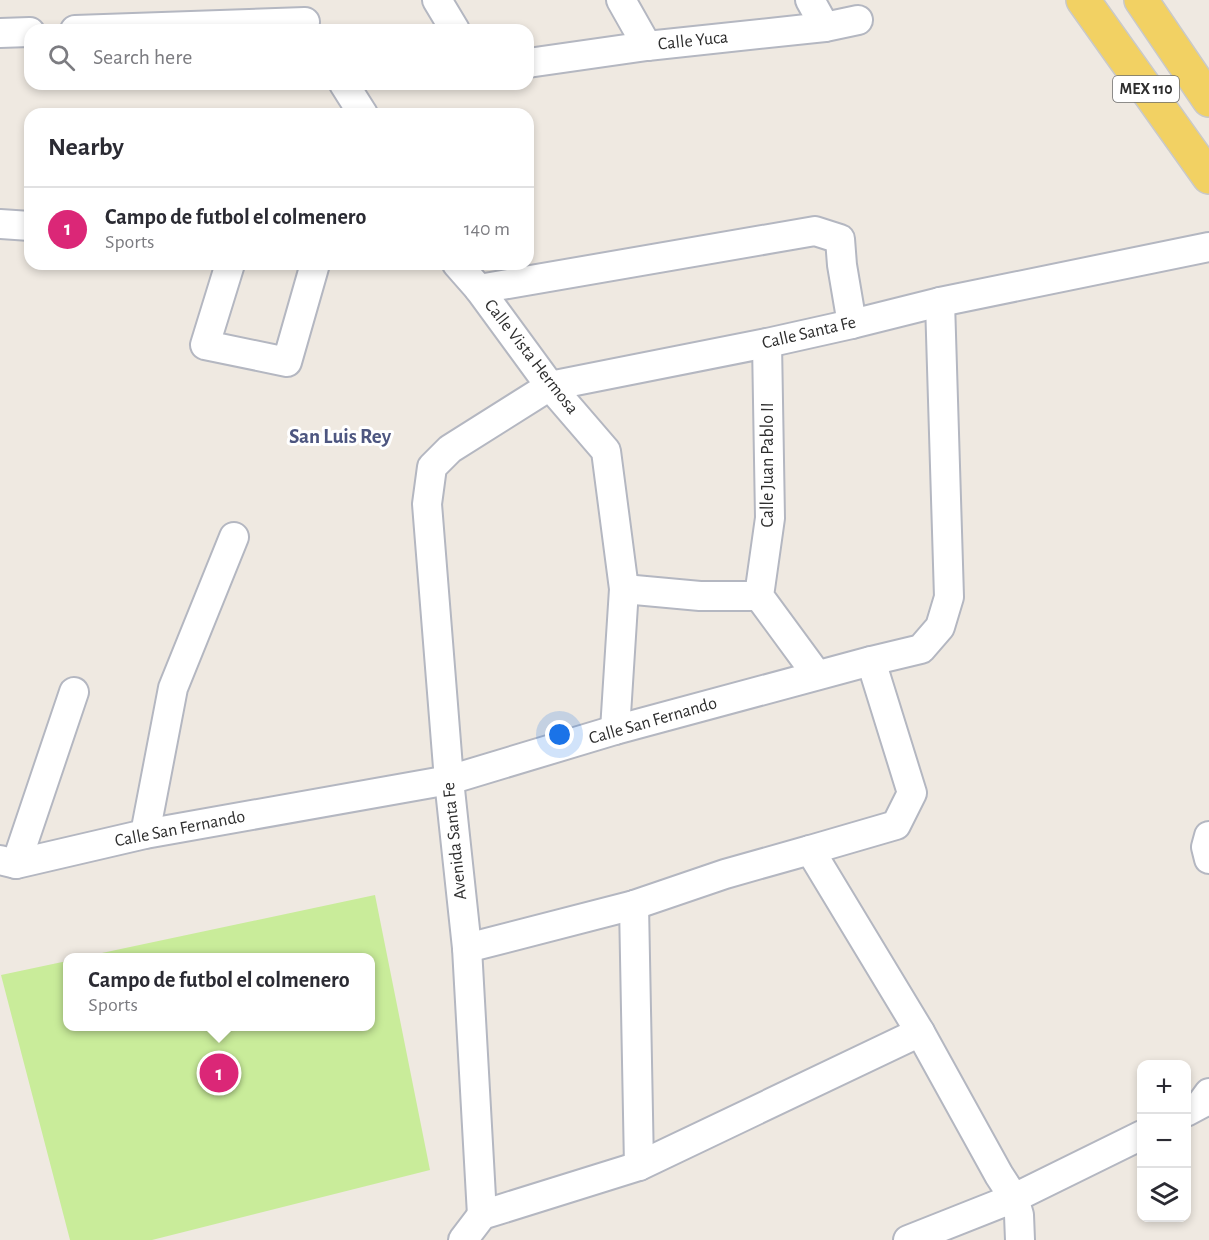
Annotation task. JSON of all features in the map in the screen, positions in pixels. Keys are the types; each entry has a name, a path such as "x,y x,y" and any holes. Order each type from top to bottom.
{"main road":[{"name":"MEX 110","path":"1083,0 1209,177"},
{"name":"MEX 110","path":"1141,0 1209,100"}],"street":[{"path":"438,0 452,24"},
{"path":"621,0 647,46"},
{"path":"810,0 825,27"},
{"path":"180,24 303,17"},
{"name":"Calle Yuca","path":"534,62 647,46 825,27 858,20"},
{"path":"0,33 24,32"},
{"path":"348,90 359,108"},
{"path":"0,224 24,226"},
{"path":"479,289 815,231 840,239 852,324"},
{"name":"Calle Santa Fe","path":"432,467 450,449 550,386 767,343 940,302 1209,247"},
{"path":"228,270 205,345 287,362 313,270"},
{"name":"Calle Vista Hermosa","path":"456,270 479,289 550,386 606,451 624,589"},
{"name":"Calle San Fernando","path":"8,862 145,834 449,780 615,730 921,649 940,627 949,597 940,302"},
{"name":"Calle Juan Pablo II","path":"759,596 770,518 767,343"},
{"name":"Avenida Santa Fe","path":"432,467 428,504 449,780 466,948 482,1215"},
{"path":"145,834 173,688 234,537"},
{"path":"615,730 624,589 700,596 759,596 817,675"},
{"path":"466,948 634,905 725,874 897,825 912,793 872,661"},
{"path":"8,862 74,692"},
{"path":"1209,836 1206,847 1209,859"},
{"path":"810,850 920,1032 1014,1198 1019,1215 1020,1240"},
{"path":"634,905 639,1166"},
{"path":"463,1240 482,1215 639,1166 920,1032"},
{"path":"1191,1109 1201,1104 1209,1093"},
{"path":"908,1240 1014,1198 1137,1137"}],"green space":[{"path":"375,895 430,1170 152,1240 70,1240 1,975 63,962 63,1031 375,1031 375,953 102,953"}],"place":[{"name":"Campo de futbol el colmenero","path":"219,1073"}],"district":[{"name":"San Luis Rey","path":"340,436"}]}
